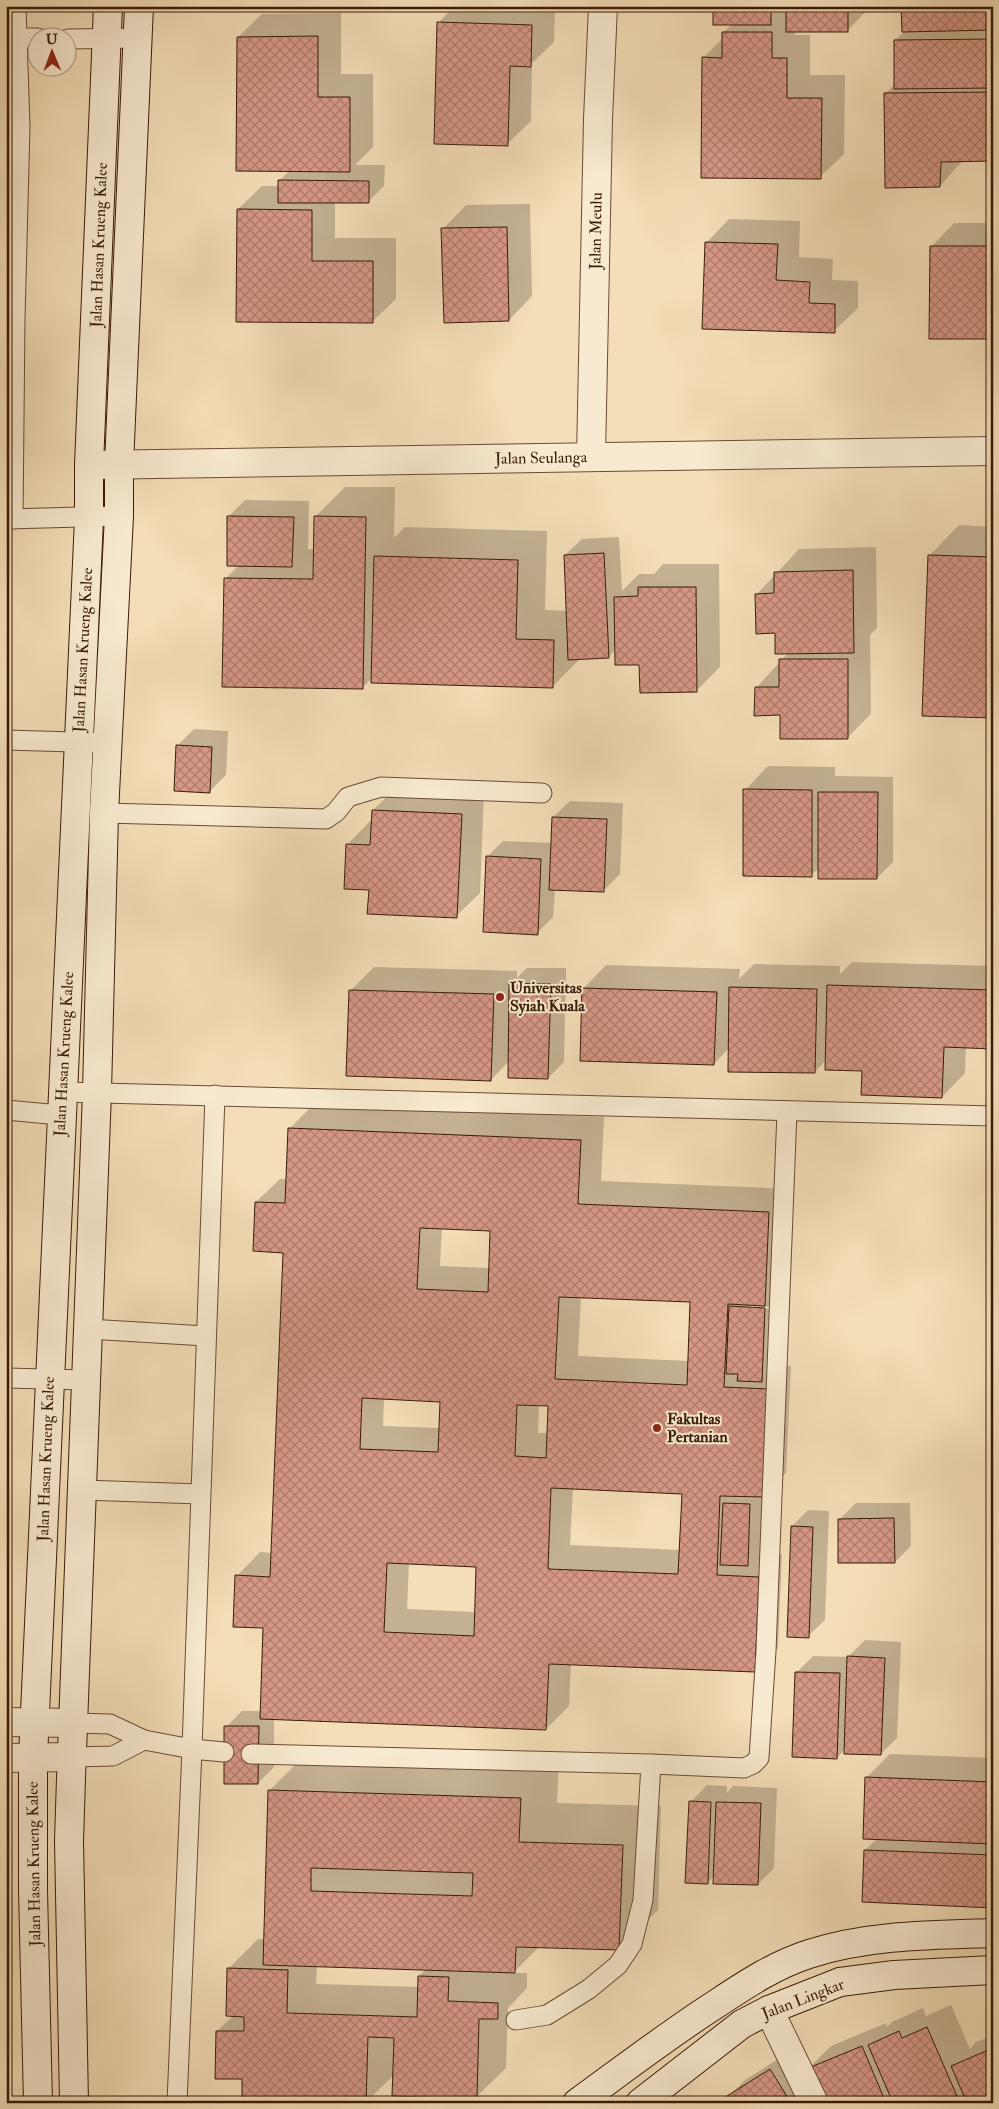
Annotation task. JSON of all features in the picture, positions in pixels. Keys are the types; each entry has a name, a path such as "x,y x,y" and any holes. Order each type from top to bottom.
{"street":[{"name":"Jalan Hasan Krueng Kalee","path":"38,2103 33,1890 19,1757 34,1722 89,518 89,465 108,6"},
{"name":"Jalan Hasan Krueng Kalee","path":"74,2103 69,1841 97,1092 104,814 119,516 139,6"},
{"name":"Jalan Meulu","path":"591,457 598,119 603,6"},
{"name":"Jalan Seulanga","path":"89,465 993,451"},
{"path":"6,1722 74,1723"},
{"path":"19,1757 73,1758"},
{"path":"577,2103 675,2031 753,1979 782,1964 851,1943 899,1937 993,1933"},
{"name":"Jalan Lingkar","path":"640,2103 742,2024 769,2010 840,1982 894,1975 993,1970"},
{"path":"769,2010 814,2103"}],"lane":[{"path":"16,6 20,126 10,519 119,516"},
{"path":"17,38 28,38"},
{"path":"78,39 138,38"},
{"path":"6,740 108,743"},
{"path":"104,814 326,819 336,812 348,797 381,787 542,793"},
{"path":"6,1110 61,1103 97,1092 787,1112 993,1116"},
{"path":"177,2103 192,1750 215,1095"},
{"path":"251,1754 744,1768 753,1764 759,1758 767,1631 787,1112"},
{"path":"88,1329 206,1336"},
{"path":"6,1378 86,1380"},
{"path":"82,1490 200,1494"},
{"path":"74,1723 110,1724 144,1740 192,1750 224,1752"},
{"path":"73,1758 113,1756 144,1740"},
{"path":"516,2020 547,2016 589,1989 618,1965 632,1944 643,1900 651,1764"}],"building":[{"path":"713,6 771,6 771,25 713,25"},
{"path":"786,6 848,6 848,32 786,32"},
{"path":"901,6 993,6 993,30 902,32"},
{"path":"437,22 532,25 531,67 510,66 508,146 434,144"},
{"path":"722,32 772,32 772,58 787,58 787,98 822,98 821,179 701,178 702,57 722,58"},
{"path":"318,36 318,97 350,97 350,172 236,171 237,37"},
{"path":"993,39 993,88 894,89 894,40"},
{"path":"993,92 993,161 941,162 940,187 885,188 884,93"},
{"path":"278,180 369,181 369,203 278,203"},
{"path":"237,209 312,210 312,261 373,261 373,323 236,322"},
{"path":"507,227 509,321 444,323 441,228"},
{"path":"705,242 778,244 776,280 810,282 809,303 835,304 835,333 702,329"},
{"path":"930,246 993,246 993,339 929,339"},
{"path":"227,516 294,517 292,567 227,566"},
{"path":"314,516 366,517 363,689 222,687 224,578 313,579"},
{"path":"604,553 609,658 568,660 564,555"},
{"path":"928,555 993,557 993,718 922,716"},
{"path":"374,556 518,560 516,639 554,640 553,688 371,683"},
{"path":"853,570 854,653 775,654 775,633 756,634 755,594 774,593 774,572"},
{"path":"638,587 696,587 697,692 640,693 639,665 615,665 614,597 638,596"},
{"path":"779,659 848,659 848,739 780,739 780,715 754,716 755,687 779,687"},
{"path":"176,745 212,747 210,793 174,791"},
{"path":"743,789 812,790 812,877 743,876"},
{"path":"818,792 878,792 877,879 818,879"},
{"path":"372,810 462,814 457,918 367,914 369,890 344,889 346,844 370,845"},
{"path":"552,817 607,819 604,892 549,890"},
{"path":"486,856 541,859 538,935 483,932"},
{"path":"509,983 551,984 548,1079 508,1078"},
{"path":"827,985 993,990 993,1049 944,1047 942,1098 861,1095 862,1071 825,1070"},
{"path":"729,987 817,989 815,1073 728,1072"},
{"path":"582,988 717,992 714,1065 580,1061"},
{"path":"349,990 494,994 491,1081 346,1076"},
{"name":"Fakultas Pertanian","path":"288,1128 581,1140 578,1204 769,1212 765,1306 728,1304 724,1387 768,1389 763,1497 720,1496 717,1575 759,1577 755,1672 549,1664 546,1730 260,1719 263,1628 233,1627 235,1575 270,1577 283,1253 253,1251 255,1202 285,1203","holes":["420,1228 490,1231 488,1292 417,1289","559,1297 690,1302 687,1385 555,1379","362,1398 440,1402 438,1452 360,1449","517,1405 548,1406 546,1458 515,1456","551,1488 682,1494 678,1574 548,1569","387,1563 476,1567 474,1636 384,1632"]},
{"path":"729,1306 765,1308 762,1382 737,1381 738,1374 726,1374"},
{"path":"723,1503 750,1504 748,1566 720,1565"},
{"path":"894,1518 895,1563 838,1563 838,1519"},
{"path":"791,1526 813,1527 809,1638 787,1637"},
{"path":"847,1656 885,1658 881,1755 844,1754"},
{"path":"795,1672 840,1673 837,1759 792,1757"},
{"path":"224,1726 259,1726 258,1784 224,1784"},
{"path":"865,1777 993,1782 993,1844 863,1839"},
{"path":"268,1790 521,1798 519,1842 623,1845 619,1950 516,1947 515,1973 263,1965","holes":["311,1868 473,1873 472,1896 311,1891"]},
{"path":"689,1801 711,1802 708,1884 685,1883"},
{"path":"716,1802 761,1803 758,1885 713,1884"},
{"path":"864,1850 993,1855 993,1908 862,1902"},
{"path":"227,1968 288,1970 287,2013 417,2017 418,1976 449,1977 448,2001 498,2003 498,2019 479,2019 477,2099 392,2096 394,2038 368,2037 366,2103 242,2100 242,2079 215,2079 216,2031 244,2031 244,2017 226,2016"},
{"path":"927,2027 960,2103 893,2103 868,2045 899,2031 902,2038"},
{"path":"862,2046 886,2103 820,2103 806,2069"},
{"path":"993,2048 993,2103 967,2103 951,2066"},
{"path":"770,2069 791,2103 731,2103 727,2096"}],"place":[{"name":"Universitas Syiah Kuala","path":"500,997"},
{"name":"Fakultas Pertanian","path":"657,1428"}]}
